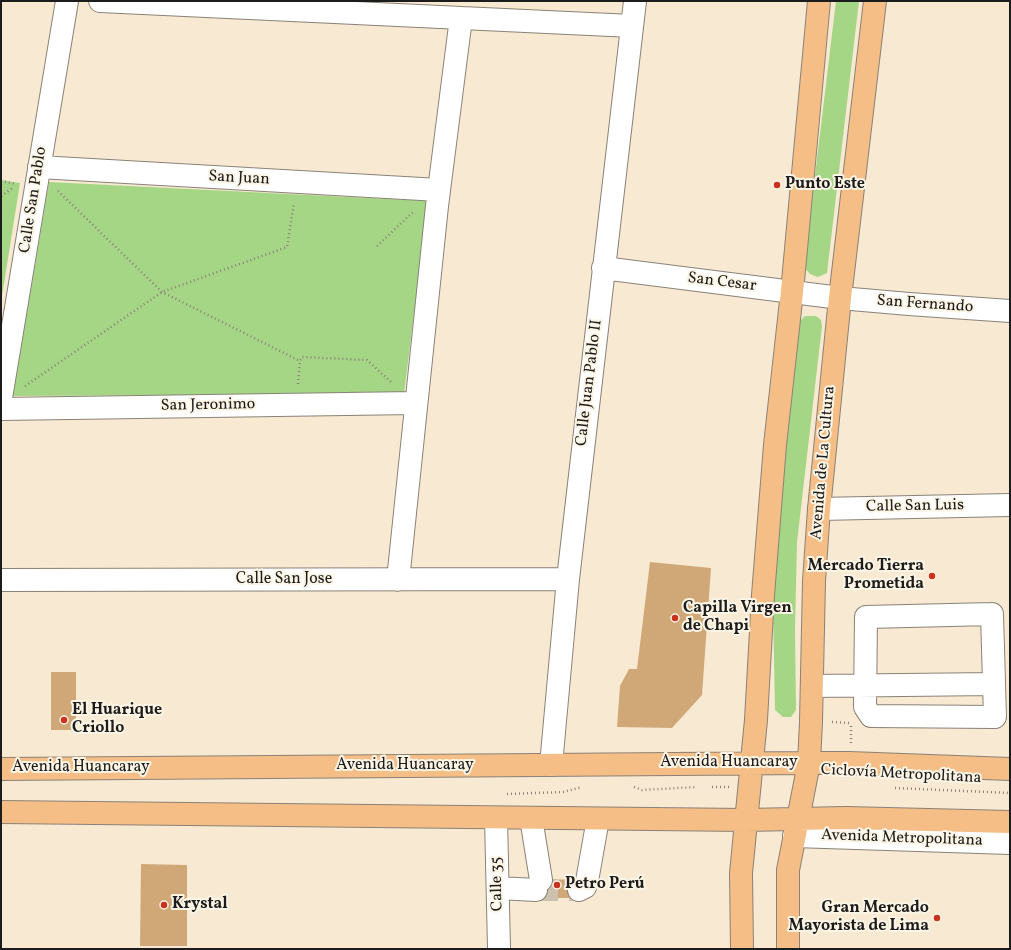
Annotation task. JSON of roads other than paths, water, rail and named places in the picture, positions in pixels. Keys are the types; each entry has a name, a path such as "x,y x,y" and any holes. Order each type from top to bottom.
{"main road":[{"path":"742,949 741,873 756,720 763,595 775,445 792,292 819,1"},
{"name":"Avenida de La Cultura","path":"788,949 788,870 809,763 814,580 819,509 840,298 875,1"},
{"path":"809,763 1010,768"},
{"name":"Avenida Huancaray","path":"1,769 809,763"},
{"path":"1,812 745,820 796,827"},
{"name":"Avenida Metropolitana","path":"796,827 846,818 1010,822"}],"street":[{"name":"Calle San Pablo","path":"1,398 67,1"},
{"path":"100,1 632,26"},
{"name":"Calle Juan Pablo II","path":"551,765 568,579 635,1"},
{"path":"398,580 415,403 439,190 461,18"},
{"name":"San Juan","path":"39,167 439,190"},
{"name":"San Cesar","path":"603,268 840,298"},
{"name":"San Fernando","path":"840,298 1010,311"},
{"name":"San Jeronimo","path":"1,409 415,403"},
{"name":"Calle San Luis","path":"819,509 1010,505"},
{"name":"Calle San Jose","path":"1,580 568,579"},
{"path":"992,614 995,717 872,716 865,707 865,685 866,617 992,614"},
{"path":"812,686 994,684"},
{"name":"Calle 35","path":"496,818 499,949"},
{"path":"498,888 538,885 531,818"},
{"path":"579,890 585,887 587,881 598,819"},
{"name":"Avenida Metropolitana","path":"796,827 1010,843"}],"tunnel":[{"path":"536,890 579,890"}],"place":[{"name":"Punto Este","path":"777,185"},
{"name":"Mercado Tierra Prometida","path":"932,576"},
{"name":"Capilla Virgen de Chapi","path":"675,618"},
{"name":"El Huarique Criollo","path":"64,720"},
{"name":"Petro Perú","path":"557,885"},
{"name":"Krystal","path":"164,905"},
{"name":"Gran Mercado Mayorista de Lima","path":"937,918"}]}
